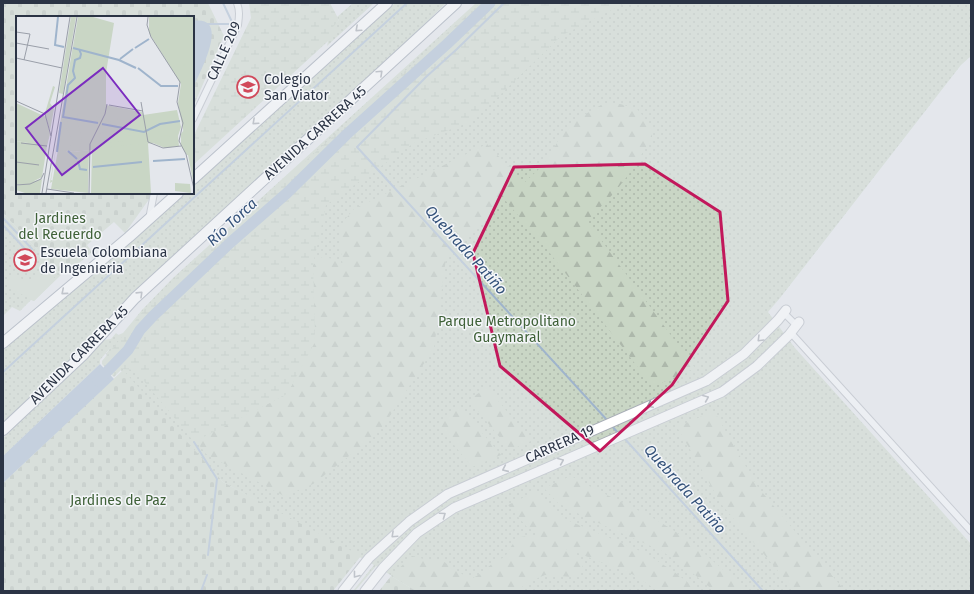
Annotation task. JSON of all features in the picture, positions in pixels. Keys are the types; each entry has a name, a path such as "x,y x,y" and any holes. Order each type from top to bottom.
{"highway":[{"path":"194,178 387,3"},
{"name":"AVENIDA CARRERA 45","path":"3,430 84,354 136,298 159,276 456,3"},
{"path":"3,343 177,194"}],"main road":[{"name":"CARRERA 19","path":"343,591 369,558 410,521 448,494 706,380 744,354 785,312"},
{"name":"CARRERA 19","path":"365,591 383,568 417,534 454,508 722,392 758,366 796,327"}],"street":[{"name":"CALLE 209","path":"194,118 238,25 239,8 236,3"},
{"path":"149,219 154,194"},
{"path":"785,312 796,327 971,531"}],"highlighted area":[{"path":"645,164 720,212 728,301 672,385 600,451 500,366 473,253 514,167"}],"green space":[{"name":"Jardines del Recuerdo","path":"3,3 208,3 224,36 194,105 194,16 16,16 16,194 150,194 150,198 125,233 114,222 87,245 92,252 72,269 66,267 61,275 3,213"},
{"name":"Colegio San Viator","path":"249,3 330,3 339,20 333,27 338,32 194,164 194,135 251,18"},
{"path":"353,3 374,3 327,46 331,28 339,20 337,17"},
{"path":"395,3 446,3 397,51 139,288 62,368 3,424 3,350 142,232 183,194 194,194 194,184"},
{"name":"Parque Metropolitano Guaymaral","path":"476,3 971,3 971,56 961,65 768,312 795,348 971,544 971,591 416,591 376,566 355,591 353,591 374,565 223,482 106,354 111,347 100,360 100,364 3,456 3,438 103,340 111,339 116,333 118,335 123,333 142,310 173,278"},
{"path":"480,3 625,3 561,36 473,121 414,143 326,205 313,265 315,342 287,394 194,442 135,370 122,369 114,377 102,364 102,361 144,310 173,281"},
{"path":"620,104 637,109 652,127 652,137 632,170 615,192 587,221 695,368 653,387 546,248 505,200 446,258 434,348 384,425 362,446 313,484 284,496 206,454 196,441 287,394 315,341 313,265 322,257 334,259 343,268 339,236 343,222 354,209 487,144 524,183 541,167 551,154 560,137 572,122 601,105"},
{"name":"Escuela Colombiana de Ingenieria","path":"3,213 61,275 34,301 31,300 20,311 12,307 3,316"},
{"path":"12,273 17,279 19,277 25,281 49,273 56,279 34,301 10,288 11,286 7,283"},
{"name":"Jardines de Paz","path":"123,370 223,482 361,556 333,591 3,591 3,483"},
{"path":"487,387 531,441 510,450 469,400"},
{"path":"460,407 501,455 472,467 437,424"},
{"path":"714,411 757,486 845,591 795,591 722,505 677,427"},
{"path":"571,476 676,532 747,591 714,591 662,551 585,517 558,503 544,488"},
{"path":"535,492 550,507 567,520 645,553 673,571 699,591 658,591 634,575 565,548 582,562 583,565 579,574 573,577 545,575 524,584 520,591 416,591 391,576 412,556 429,560 440,559 465,576 473,578 480,574 494,562 505,557 512,545 520,537 540,535 527,527 508,505"},
{"path":"391,576 416,591 379,591"}],"water":[{"path":"194,21 204,22 210,27 212,36 206,59 194,86"},
{"path":"100,364 114,379 3,483 3,456"}],"waterway":[{"path":"207,24 233,24 223,3"},
{"path":"3,372 407,3"},
{"name":"Río Torca","path":"98,381 128,350 140,330 153,316 231,242 287,193 347,134 490,3"},
{"name":"Quebrada Patiño","path":"504,3 426,77 357,147 607,420"},
{"path":"3,218 32,249"},
{"path":"3,225 26,250"},
{"name":"Quebrada Patiño","path":"611,425 619,434"},
{"name":"Quebrada Patiño","path":"624,438 763,591"},
{"path":"194,442 217,479 208,555"},
{"path":"201,591 207,575"}],"place":[{"name":"Colegio San Viator","path":"248,87"},
{"name":"Escuela Colombiana de Ingenieria","path":"25,260"}]}
